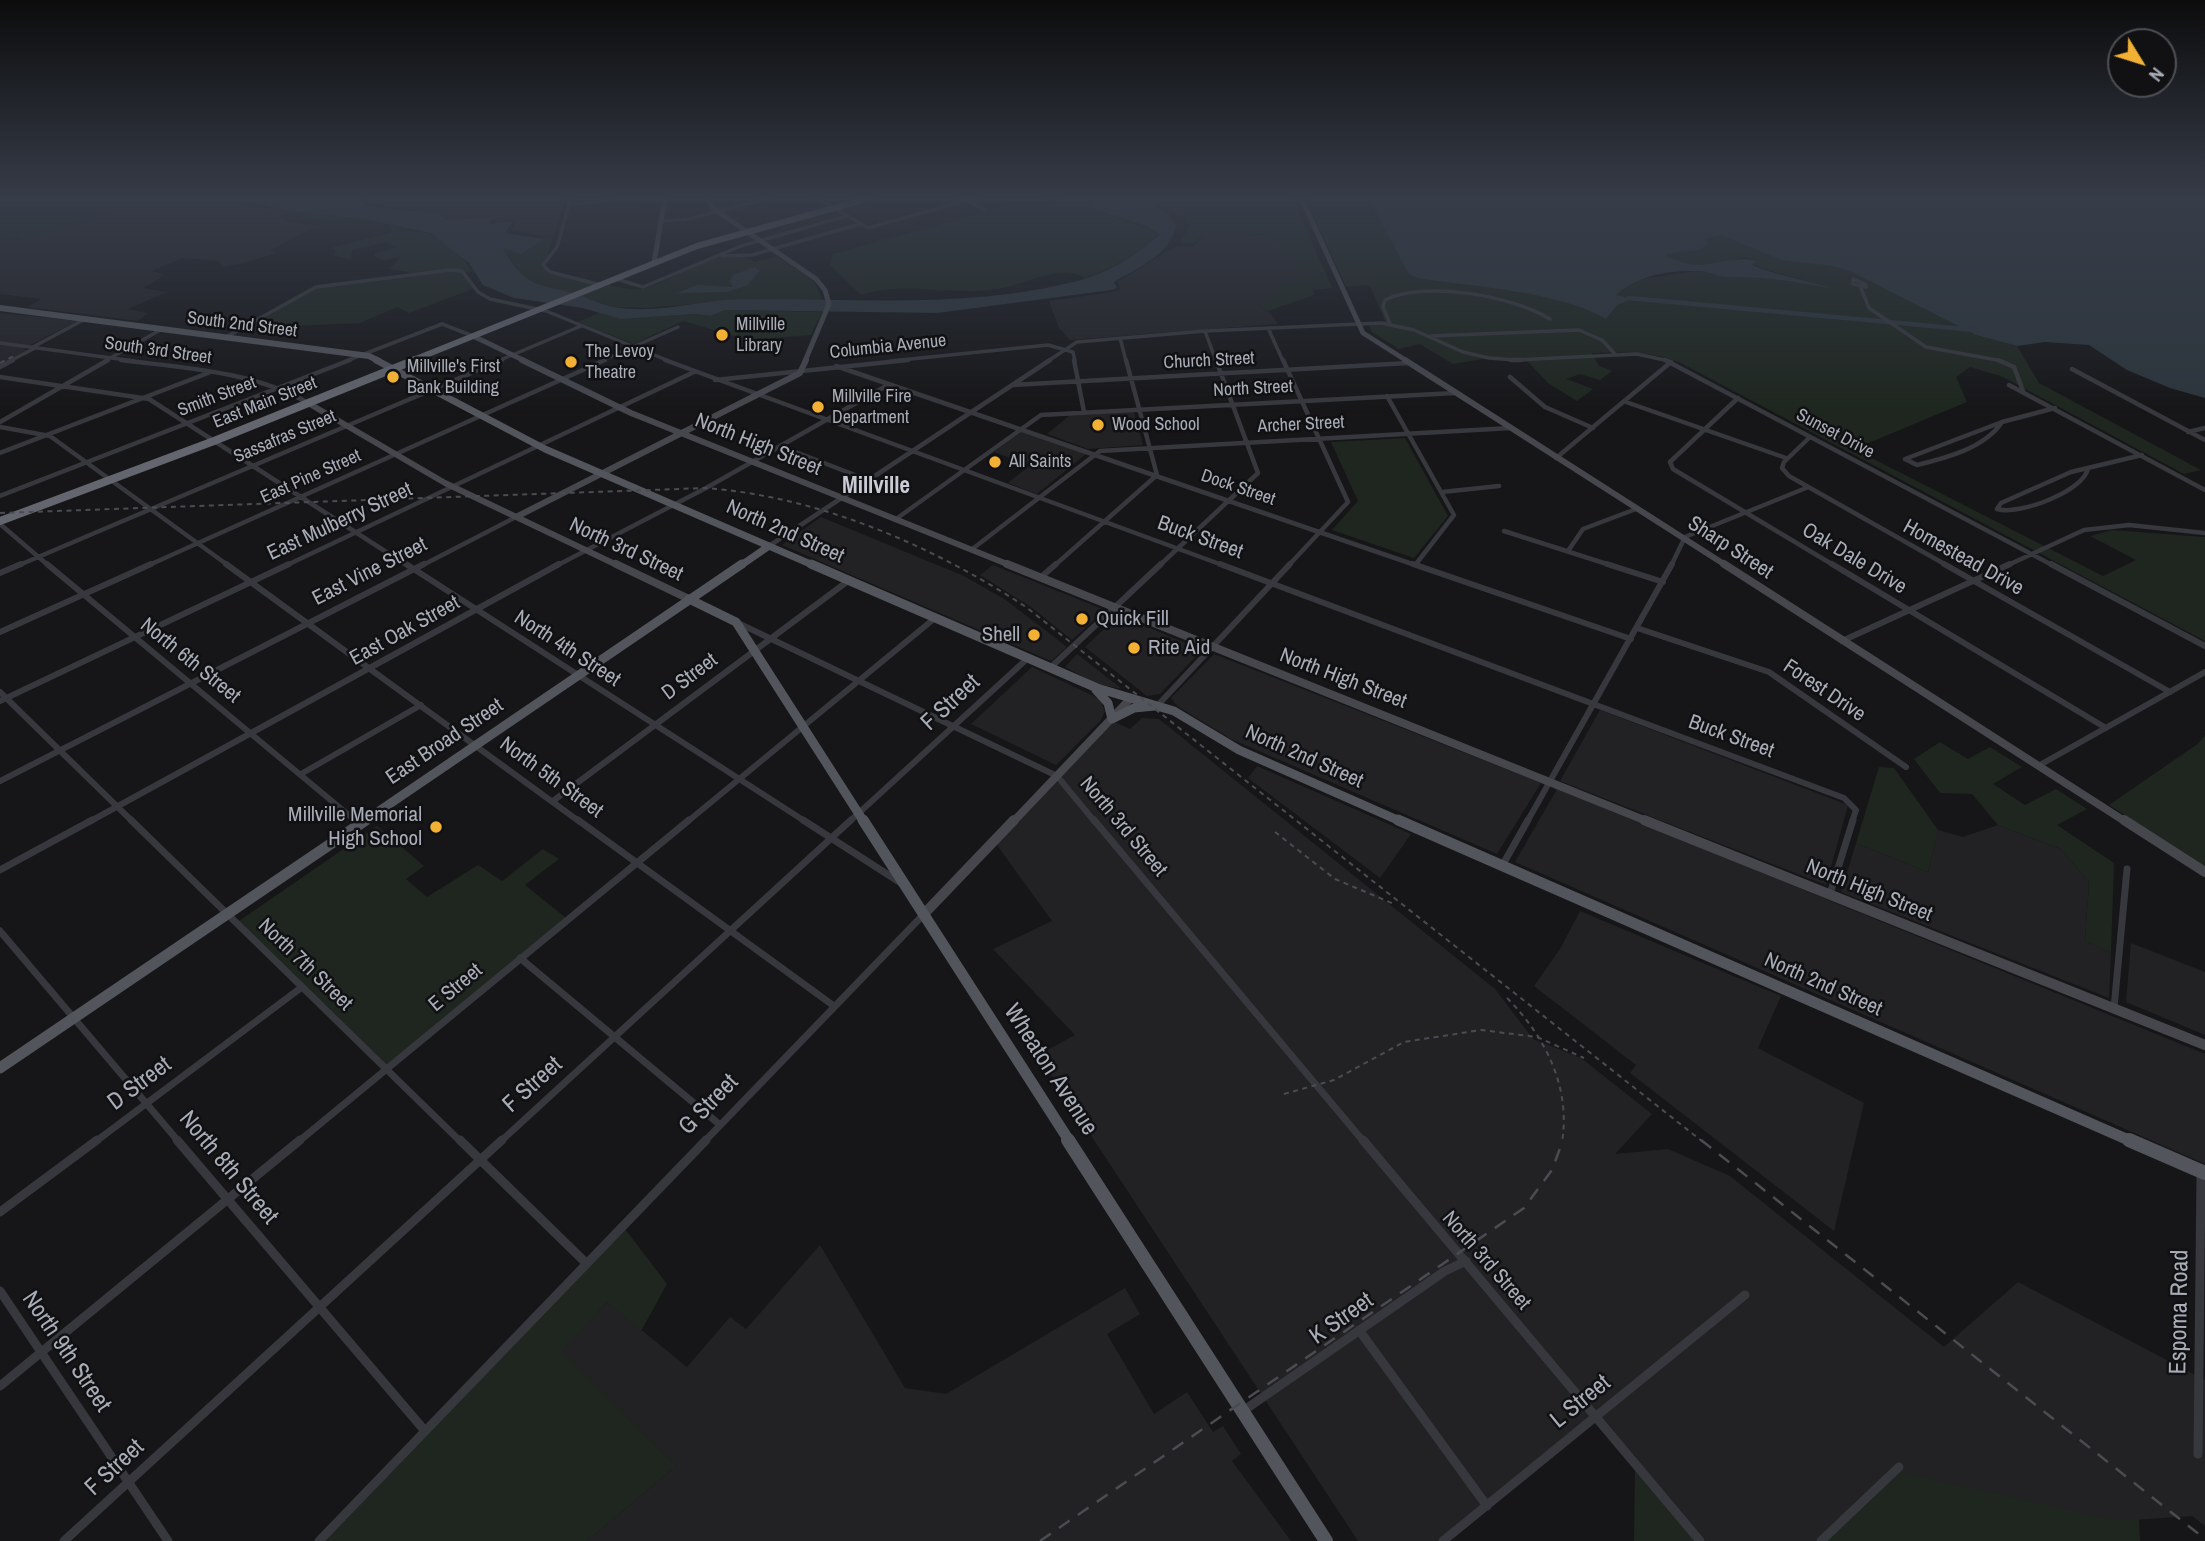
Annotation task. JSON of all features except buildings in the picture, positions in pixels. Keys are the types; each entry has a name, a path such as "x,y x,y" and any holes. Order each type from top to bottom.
{"highway":[{"name":"East Main Street","path":"0,523 214,441 640,269"}],"main road":[{"name":"South 2nd Street","path":"0,308 363,355 393,369"},
{"name":"North 2nd Street","path":"393,369 539,446 1094,687 1158,705 1239,750 2203,1172"},
{"name":"East Broad Street","path":"0,1068 769,546"},
{"name":"North 3rd Street","path":"689,599 736,622"},
{"name":"Wheaton Avenue","path":"736,622 1326,1541"},
{"path":"1094,687 1108,703 1112,719 1135,708 1158,705"}],"street":[{"path":"546,269 601,285"},
{"path":"616,279 643,287 687,269"},
{"path":"802,269 816,279 829,300 827,314 804,369"},
{"name":"Sharp Street","path":"1333,269 1363,333 2205,872"},
{"name":"Buck Street","path":"226,337 316,287 450,270 462,271 484,297 539,310 757,396 912,450 1271,583 1849,801 1856,810 1830,894"},
{"path":"1861,288 1868,308 1933,349 2009,364 2017,370 2023,391"},
{"path":"1390,324 1383,307 1385,300 1415,290 1513,304 1550,319"},
{"path":"0,367 86,319"},
{"name":"Smith Street","path":"1,496 442,324 473,336"},
{"path":"1040,578 1157,475 1120,338 1357,324 1390,324 1428,336 1578,330 1602,340 1616,355"},
{"name":"Sassafras Street","path":"0,573 581,326"},
{"name":"East Pine Street","path":"0,632 678,327"},
{"path":"1158,705 1348,499 1268,328"},
{"path":"0,425 162,329"},
{"path":"1050,668 1258,473 1205,331"},
{"name":"North High Street","path":"473,336 618,407 683,434 2205,1045"},
{"name":"Sunset Drive","path":"1428,336 1463,352 1497,359 1648,355 1671,362 2205,646"},
{"name":"East Broad Street","path":"769,546 1069,345 1120,338"},
{"name":"South 3rd Street","path":"0,344 210,372 279,387 308,403"},
{"name":"Columbia Avenue","path":"715,380 1047,345 1064,349"},
{"path":"1064,349 1074,354 1084,412"},
{"path":"1556,458 1671,362"},
{"name":"Church Street","path":"1011,385 1409,363"},
{"name":"Dock Street","path":"836,366 1631,639"},
{"name":"East Vine Street","path":"0,781 516,517 606,474 804,369"},
{"path":"2072,369 2205,440"},
{"path":"0,453 210,372"},
{"name":"East Mulberry Street","path":"2,697 133,638 694,372"},
{"path":"0,377 145,397"},
{"path":"1510,377 1545,407 1593,428"},
{"name":"East Oak Street","path":"0,870 585,550 674,505 888,385"},
{"path":"2009,385 2205,490"},
{"name":"North Street","path":"1020,429 1039,416 1053,413 1455,393"},
{"path":"1387,396 1454,518 1416,564"},
{"name":"North 4th Street","path":"145,397 903,884"},
{"name":"Oak Dale Drive","path":"1738,398 1679,452 1670,465 2106,728"},
{"path":"1626,401 1786,458 1810,437"},
{"name":"North 3rd Street","path":"308,403 452,487 689,599"},
{"path":"2002,421 1998,431 1989,438 1929,462 1917,466 1905,459 2002,421 2055,408"},
{"path":"0,425 48,435"},
{"name":"Archer Street","path":"1094,454 1104,450 1149,447 1511,428"},
{"path":"2189,432 2205,428"},
{"path":"896,519 1020,429"},
{"name":"North 5th Street","path":"48,435 834,1006"},
{"path":"780,446 868,480"},
{"path":"971,550 1094,454"},
{"path":"2088,468 2086,479 2081,483 2011,513 1997,509 2001,503 2088,468 2142,455"},
{"name":"Homestead Drive","path":"1786,458 1782,465 1783,471 1806,488 2170,692"},
{"path":"1441,492 1499,486"},
{"path":"1502,866 1688,535 1806,488"},
{"path":"1568,551 1583,529 1636,509"},
{"name":"North 6th Street","path":"0,523 133,638 359,823"},
{"path":"1842,641 2084,530 2107,525 2205,533"},
{"path":"1504,531 1663,582"},
{"name":"D Street","path":"553,801 848,580"},
{"name":"E Street","path":"0,1386 935,618"},
{"name":"North 3rd Street","path":"736,622 1057,776 1456,1254 1466,1261 1700,1541"},
{"name":"Forest Drive","path":"1637,628 1769,672 1906,767"},
{"name":"F Street","path":"64,1541 1028,659"},
{"path":"2038,766 2205,672"},
{"name":"North 7th Street","path":"2,697 60,750 586,1263"},
{"name":"G Street","path":"318,1541 1131,698"},
{"path":"300,774 421,705"},
{"path":"2114,1008 2127,869"},
{"name":"North 8th Street","path":"0,930 425,1431"},
{"path":"520,958 719,1124"},
{"name":"D Street","path":"0,1212 302,987"},
{"name":"Espoma Road","path":"2198,1454 2203,1172"},
{"name":"K Street","path":"1243,1412 1445,1271 1466,1261"},
{"name":"North 9th Street","path":"0,1291 168,1541"},
{"name":"L Street","path":"1443,1541 1745,1295"},
{"path":"1359,1330 1487,1506"},
{"path":"1821,1541 1899,1466"}],"shaded area":[{"path":"0,269 157,269 152,271 165,275 143,288 167,292 128,309 148,313 138,321 28,307 41,299 0,294"},
{"path":"390,269 471,269 473,271 464,273 475,288 409,313 397,307 360,323 292,326 256,320 318,286 418,274"},
{"path":"473,269 517,269 530,280 546,287 608,306 647,309 746,299 910,300 992,296 1073,282 1109,269 1136,269 1114,282 1117,288 1112,290 937,313 725,310 710,316 695,314 621,319 583,308 514,298 483,285"},
{"path":"517,269 545,269 547,272 611,286 643,289 689,269 796,269 815,282 822,300 745,299 648,308 615,307 547,289 523,277"},
{"path":"750,269 759,271 748,285 727,292 678,293 658,301 697,285 733,287 730,281 733,275"},
{"path":"834,269 1106,269 1085,278 1076,274 1056,273 1013,286 984,290 895,289 861,295"},
{"path":"1138,269 1304,269 1311,280 1258,305 1270,313 1278,324 1070,340 1059,328 1049,301 1112,292 1121,288 1117,282"},
{"path":"1297,269 1324,269 1332,288 1313,290 1314,295 1268,311 1258,305 1275,295 1282,282 1311,280 1310,275 1298,272"},
{"path":"1338,269 1677,269 1640,276 1630,281 1696,271 1733,277 1749,275 1826,287 1765,269 2148,269 2089,344 1976,335 2017,346 2039,383 2201,470 2184,474 2001,376 1970,367 1956,377 1967,402 1854,449 2103,576 2136,560 2090,536 2112,530 2205,537 2205,641 1679,362 1647,354 1592,353 1599,366 1612,371 1600,380 1580,374 1566,379 1593,389 1577,401 1548,383 1528,362 1482,359 1453,364 1420,344 1399,349 1372,332 1368,323 1385,321 1371,288 1367,285 1346,287"},
{"path":"1406,269 1762,269 1831,288 1701,271 1664,273 1624,288 1616,295 1632,299 1617,305 1606,319 1564,302 1540,296 1418,278 1409,274"},
{"path":"1842,269 2205,269 2205,398 2170,388 2127,370 2089,345 2045,342 2017,346 1976,335"},
{"path":"725,310 822,312 811,335 748,340 683,321 634,344 578,322 601,312 621,319 695,314 710,316"},
{"path":"0,313 77,321 23,349 27,350 0,365"},
{"name":"Wood School","path":"1134,412 1143,445 1088,449 1047,434 1070,415"},
{"path":"1021,432 1086,454 1037,494 1008,483 1030,465 994,452"},
{"path":"1405,438 1448,516 1414,558 1332,530 1358,501 1331,442"},
{"path":"821,517 964,576 1006,600 1067,647 1051,661 782,545"},
{"path":"993,565 1105,610 1072,640 1031,607 980,575"},
{"path":"1119,615 1202,650 1160,694 1147,696 1085,647"},
{"path":"1077,654 1122,689 1094,683 1065,667"},
{"path":"1214,654 1541,783 1497,854 1231,739 1177,706 1171,698"},
{"path":"1032,667 1100,699 1105,711 1101,720 1056,765 971,724"},
{"path":"1600,710 1848,805 1826,885 1560,781"},
{"path":"1142,718 1159,719 1495,989 1533,1039 1581,1058 1652,1114 1615,1154 1668,1149 1730,1176 1944,1347 2018,1282 2205,1380 2205,1526 2192,1516 1822,1541 1694,1541 1595,1419 1441,1541 1358,1541 1038,1055 1075,1035 993,949 1052,921 994,841 1110,720 1130,729"},
{"path":"2205,735 2205,866 2109,805 2199,743"},
{"path":"1940,742 1968,759 1990,747 2022,767 1993,784 2025,805 2056,789 2087,809 2057,825 2114,863 2111,953 2085,941 2089,882 2061,849 1998,825 1972,794 1940,793 1914,759"},
{"path":"1257,766 1411,834 1380,878 1248,778"},
{"path":"1879,767 1894,768 1938,830 1928,872 1856,843"},
{"path":"1557,789 2205,1054 2205,1164 1515,862"},
{"path":"1998,825 2061,849 2089,882 2085,941 2111,953 2109,998 1841,892 1856,843 1928,872 1938,830 1963,837"},
{"path":"377,826 424,866 406,879 427,897 478,865 502,881 543,849 559,859 525,885 566,918 386,1067 236,923"},
{"path":"1580,911 1781,996 1758,1048 1864,1103 1834,1231 1630,1073 1636,1065 1534,986 1560,949"},
{"path":"2131,943 2205,972 2205,1035 2126,1002"},
{"path":"622,1225 667,1284 641,1331 607,1302 562,1351 676,1466 587,1541 318,1541"},
{"path":"820,1245 905,1388 946,1394 1125,1288 1140,1314 1107,1334 1154,1414 1187,1392 1213,1432 1223,1426 1241,1454 1232,1461 1291,1541 587,1541 676,1466 561,1351 607,1302 687,1367 730,1317 746,1329"},
{"path":"1635,1468 1694,1541 1634,1541"},
{"path":"1892,1470 2114,1520 2139,1519 2140,1541 1822,1541"}],"waterway":[{"path":"1629,298 1975,330"}],"railway":[{"path":"0,363 16,355"},
{"path":"0,513 706,488 791,502 873,528 952,564 1026,607 1703,1142"},
{"path":"1275,832 1335,879 1394,904"},
{"path":"1507,998 1538,1037"},
{"path":"1284,1094 1334,1080 1404,1042 1481,1030 1538,1037"},
{"path":"1538,1037 1584,1058"},
{"path":"1538,1037 1559,1082 1563,1102 1562,1142"},
{"path":"1040,1541 1524,1208 1552,1170 1563,1140"},
{"path":"1701,1140 2205,1539"}],"place":[{"name":"Millville Library","path":"722,335"},
{"name":"The Levoy Theatre","path":"571,362"},
{"name":"Millville's First Bank Building","path":"393,377"},
{"name":"Millville Fire Department","path":"818,407"},
{"name":"Wood School","path":"1098,425"},
{"name":"All Saints","path":"995,462"},
{"name":"Quick Fill","path":"1082,619"},
{"name":"Shell","path":"1034,635"},
{"name":"Rite Aid","path":"1134,648"},
{"name":"Millville Memorial High School","path":"436,827"}],"district":[{"name":"Millville","path":"876,487"}]}
